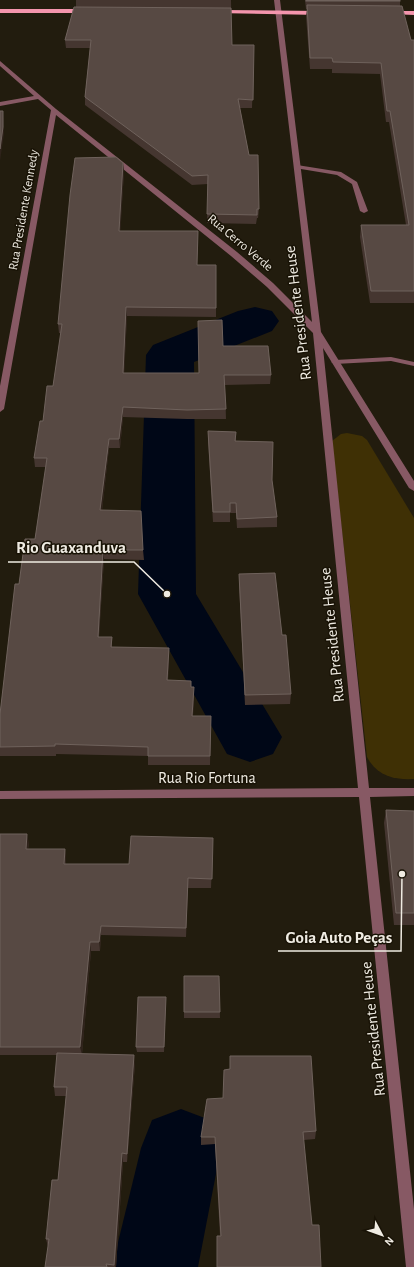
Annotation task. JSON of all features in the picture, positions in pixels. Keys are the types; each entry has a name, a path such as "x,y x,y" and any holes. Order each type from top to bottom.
{"main road":[{"path":"0,11 95,11"},
{"path":"215,12 326,13"},
{"path":"382,13 414,13"}],"street":[{"name":"Rua Presidente Heuse","path":"277,0 317,332 413,1267"},
{"name":"Rua Cerro Verde","path":"0,64 54,110 234,254 270,286 317,332 414,488"},
{"path":"0,104 39,97"},
{"name":"Rua Presidente Kennedy","path":"0,409 54,110"},
{"path":"297,167 339,173 355,183 364,211"},
{"path":"335,362 391,359 414,364"},
{"name":"Rua Rio Fortuna","path":"0,795 414,792"}],"shaded area":[{"path":"347,433 362,436 367,440 414,518 414,779 400,779 387,776 376,769 367,757 332,441 341,434"}],"building":[{"path":"400,0 400,1 306,1"},
{"path":"307,5 402,6 411,40 414,40 414,291 371,291 361,225 409,225 390,111 387,111 381,63 333,62 332,58 310,58"},
{"path":"74,7 231,8 232,45 254,45 253,100 238,99 249,155 258,155 259,209 257,209 257,215 207,214 208,175 192,176 85,97 91,40 65,40"},
{"path":"0,111 3,111 3,127 0,149"},
{"path":"116,157 123,163 119,231 198,231 197,265 216,265 216,308 126,307 123,373 199,373 198,321 222,320 223,346 268,346 271,375 224,375 226,409 187,410 123,407 119,439 109,439 100,510 141,511 143,550 103,550 98,637 112,637 111,647 169,648 167,680 191,681 191,687 194,687 192,716 211,716 210,756 148,756 148,747 55,744 55,746 0,747 0,714 15,584 19,584 25,539 35,539 47,458 34,458 40,421 43,421 47,386 53,386 62,324 58,324 70,195 75,158"},
{"path":"208,431 236,432 235,441 273,442 272,480 277,517 237,519 236,503 230,503 230,512 213,512"},
{"path":"275,573 282,635 286,635 291,694 245,695 239,574"},
{"path":"386,810 414,811 414,913 396,913"},
{"path":"0,834 27,834 26,849 65,849 64,864 129,864 131,836 213,838 212,879 188,878 186,928 101,926 99,942 90,942 80,1047 0,1047"},
{"path":"184,976 219,976 220,1012 184,1012"},
{"path":"138,997 166,997 164,1047 136,1047"},
{"path":"57,1053 134,1055 127,1154 122,1153 114,1265 106,1264 107,1267 45,1267 49,1239 46,1239 52,1180 58,1180 67,1087 54,1087"},
{"path":"230,1056 311,1056 316,1131 303,1132 312,1225 319,1225 321,1267 217,1267 217,1236 221,1236 215,1137 201,1137 207,1099 223,1098 224,1070 230,1069"}],"waterway":[{"path":"250,737 167,594 170,355 255,321"},
{"path":"155,1267 181,1148"}],"place":[{"name":"Rio Guaxanduva","path":"167,594"},
{"name":"Goia Auto Peças","path":"402,874"}]}
